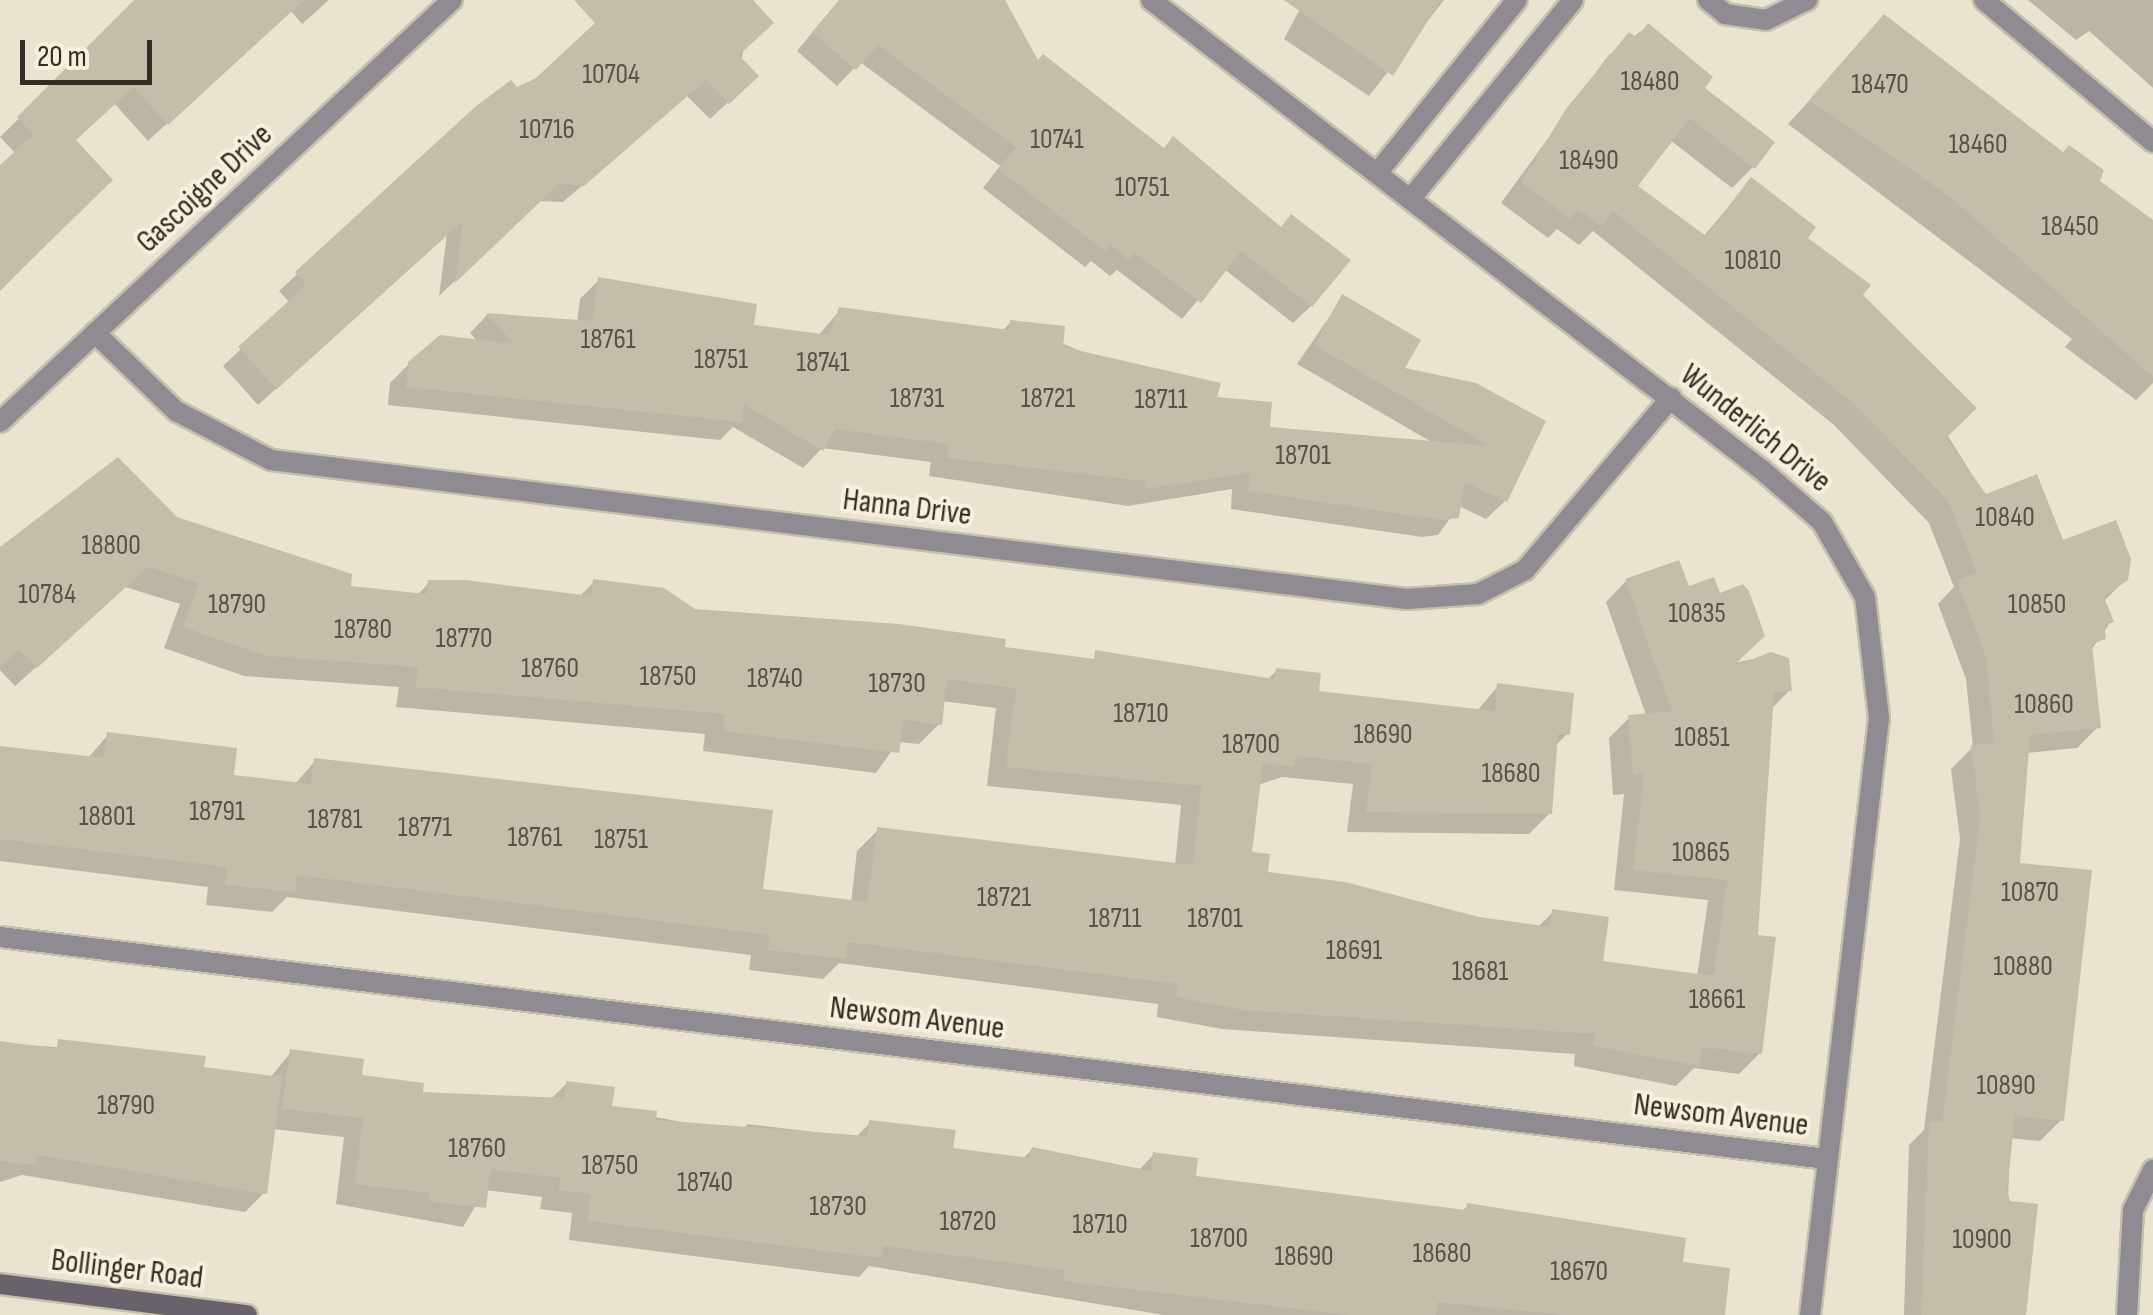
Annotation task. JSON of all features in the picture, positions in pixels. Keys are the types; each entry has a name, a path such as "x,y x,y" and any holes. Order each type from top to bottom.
{"main road":[{"name":"Bollinger Road","path":"0,1284 247,1315"}],"street":[{"name":"Gascoigne Drive","path":"0,422 452,0"},
{"name":"Wunderlich Drive","path":"1151,0 1670,398 1822,522 1865,596 1879,718 1810,1315"},
{"path":"1378,172 1517,0"},
{"path":"1412,198 1573,0"},
{"path":"1708,0 1725,14 1766,20 1807,0"},
{"path":"1984,0 2153,142"},
{"name":"Hanna Drive","path":"95,333 176,411 271,460 1407,599 1478,594 1526,570 1670,398"},
{"name":"Newsom Avenue","path":"0,938 1827,1159"},
{"path":"2127,1315 2133,1210 2153,1170"}],"building":[{"path":"134,0 304,0 168,125 134,87 76,140 113,180 0,290 0,165 33,135 17,117"},
{"path":"574,0 753,0 774,23 739,55 759,76 729,104 706,80 584,186 559,184 455,283 463,221 277,389 238,347 306,285 295,272 475,107 511,80 517,87 536,78 595,23"},
{"path":"840,0 1005,0 1038,60 1043,54 1164,148 1173,136 1281,227 1291,214 1351,260 1312,307 1241,251 1201,303 1135,253 1129,260 1110,244 1105,251 998,169 1016,147 878,45 856,70 812,32"},
{"path":"1284,0 1441,0 1393,76"},
{"path":"1884,14 2063,152 2069,145 2104,170 2100,181 2153,220 2153,377 1948,195 1809,100"},
{"path":"1648,23 1713,77 1705,88 1775,142 1755,169 1690,118 1638,186 1706,236 1751,177 1816,227 1808,238 1871,285 1863,295 1977,408 1946,438 1986,494 2037,474 2063,540 2116,520 2131,559 2128,580 2104,597 2114,622 2104,625 2106,639 2092,644 2101,728 2030,735 2020,863 2092,870 2064,1121 2015,1116 2007,1191 2010,1201 2038,1204 2026,1315 1921,1315 1929,1121 1942,1122 1980,816 1971,745 1994,743 1986,657 1957,580 1977,573 1949,502 1855,405 1613,211 1602,226 1578,209 1571,219 1521,182 1566,109 1629,32 1637,38"},
{"path":"598,277 757,304 754,325 829,335 839,307 1009,330 1010,320 1065,326 1063,347 1221,383 1217,397 1272,402 1270,427 1489,446 1314,345 1342,294 1421,340 1405,368 1476,383 1546,421 1507,502 1465,482 1459,518 1442,520 1248,491 1250,472 1146,489 1145,481 947,458 949,444 835,429 823,451 744,404 742,422 406,387 408,362 440,335 514,344 486,313 592,321"},
{"path":"118,457 177,517 352,574 351,586 426,594 428,580 465,580 591,596 593,579 664,588 695,609 899,624 1006,639 1005,647 1094,659 1095,650 1274,679 1276,668 1321,673 1319,691 1495,711 1497,683 1574,693 1570,735 1558,734 1552,814 1366,812 1372,764 1296,756 1294,767 1263,763 1252,852 1270,854 1268,872 1345,882 1479,917 1550,927 1552,909 1609,917 1603,961 1706,975 1714,974 1727,880 1633,870 1644,774 1633,775 1628,715 1672,711 1625,579 1679,560 1689,586 1714,577 1720,593 1743,584 1749,591 1765,636 1732,667 1771,652 1789,658 1792,691 1774,693 1758,935 1776,937 1762,1054 1702,1047 1699,1066 1593,1046 1595,1034 1243,1010 1176,997 1178,984 848,942 846,959 768,950 770,935 297,875 295,892 225,885 227,867 0,839 0,746 104,758 107,732 237,748 234,775 311,784 314,758 773,810 763,889 867,902 877,827 1193,865 1201,786 1006,767 1016,688 947,679 942,725 904,720 899,753 723,731 725,714 416,687 418,667 266,656 183,627 199,583 148,567 37,668 19,649 0,667 0,547"},
{"path":"58,1039 206,1056 204,1067 282,1077 267,1194 37,1155 35,1165 0,1161 0,1041 57,1049"},
{"path":"290,1049 364,1059 362,1075 424,1083 423,1092 564,1098 566,1081 615,1087 612,1106 657,1111 656,1120 867,1136 869,1120 956,1130 953,1148 1030,1158 1032,1147 1151,1171 1153,1152 1198,1158 1196,1176 1466,1210 1467,1203 1686,1238 1683,1262 1730,1268 1725,1315 1563,1315 1438,1302 1436,1315 1348,1315 1063,1281 1064,1270 883,1246 881,1258 588,1221 591,1194 559,1190 560,1178 491,1169 486,1208 428,1201 430,1193 355,1184 363,1118 282,1109"}]}
